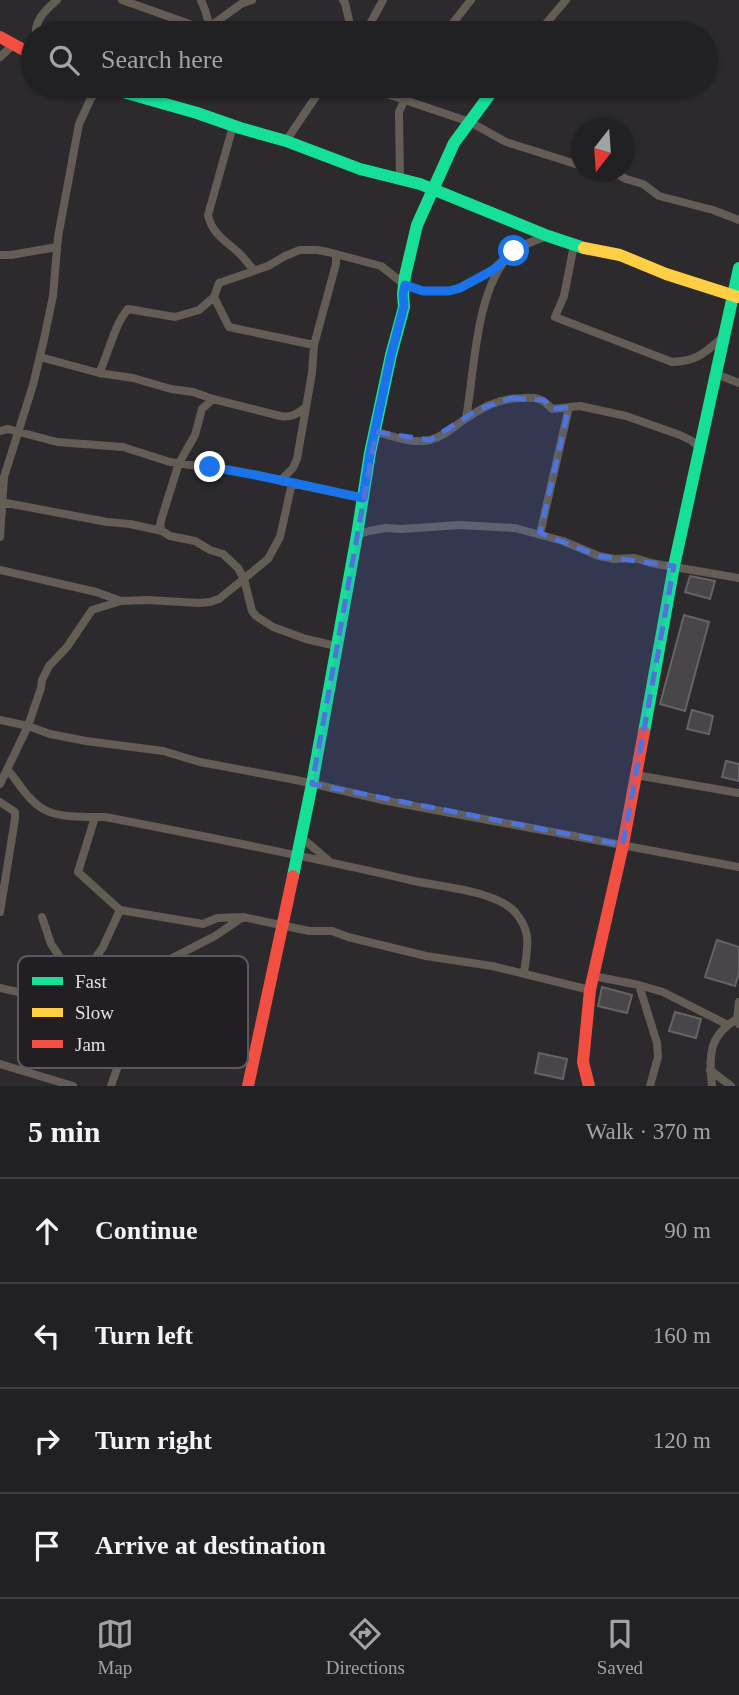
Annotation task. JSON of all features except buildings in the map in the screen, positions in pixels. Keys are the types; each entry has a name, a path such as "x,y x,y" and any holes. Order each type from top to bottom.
{"street":[{"path":"38,21 57,0"},
{"path":"122,0 150,6 185,21"},
{"path":"201,0 207,21"},
{"path":"220,21 241,4 252,0"},
{"path":"343,0 349,21"},
{"path":"372,21 383,0"},
{"path":"454,21 471,0"},
{"path":"548,21 566,0"},
{"path":"0,37 21,49"},
{"path":"0,57 13,45"},
{"path":"0,537 1,487 40,357 53,296 57,247 79,124 91,98"},
{"path":"144,98 286,141 360,169 433,189 548,236 587,249 620,255 666,274 736,297"},
{"path":"158,102 159,98"},
{"path":"286,141 315,98"},
{"path":"398,98 470,122 506,142 571,163"},
{"path":"248,1086 312,784 370,453 404,306 405,276 417,225 454,144 487,98"},
{"path":"400,179 399,112 403,100"},
{"path":"233,126 208,215 216,233 254,270"},
{"path":"634,181 659,196 713,210 739,220"},
{"path":"99,373 121,317 128,309 174,317 199,310 214,297 219,284 268,266 300,250 317,250 381,266 405,285 423,291 449,291 493,270 525,244 548,236"},
{"path":"574,245 564,296 555,317 672,362 687,361 704,354 726,335"},
{"path":"0,255 57,247"},
{"path":"280,481 293,468 297,459 314,345 336,264 336,254"},
{"path":"466,418 479,329 490,291 504,262"},
{"path":"589,1086 583,1062 590,990 623,845 674,566 716,374 736,297 739,268"},
{"path":"214,297 229,327 314,345"},
{"path":"40,357 99,373 193,392 287,417 296,415 306,407"},
{"path":"716,374 739,383"},
{"path":"376,432 418,442 443,436 479,409 500,399 529,397 544,400 552,409 580,407 626,416 680,435 700,448"},
{"path":"162,531 162,517 179,463 195,435 202,409 213,399"},
{"path":"540,534 569,407"},
{"path":"0,431 8,429 57,442 123,447 170,462 258,475 363,498"},
{"path":"0,784 29,726 42,680 49,666 67,648 92,610 121,601 199,603 219,599 268,559 280,537 292,483"},
{"path":"1,502 130,524 195,541 223,554 238,568 256,616 273,628 336,646"},
{"path":"357,536 380,528 460,525 515,528 563,541 599,556 614,559 635,558 739,578"},
{"path":"0,570 96,592 121,601"},
{"path":"0,720 74,739 163,751 200,762 387,801 739,867"},
{"path":"8,770 28,796 46,811 69,816 105,817 329,861 474,892 502,902 515,912 529,937 524,973"},
{"path":"636,775 739,793"},
{"path":"0,802 15,812 0,912"},
{"path":"95,817 78,872 120,910 203,924 217,918 243,917 309,931 332,931 426,957 471,962 590,990"},
{"path":"301,837 329,861"},
{"path":"96,956 120,910"},
{"path":"43,917 51,944 60,956"},
{"path":"176,956 215,936 243,917"},
{"path":"593,976 663,992 728,1025"},
{"path":"639,985 657,1043 658,1058 650,1086"},
{"path":"0,988 18,992"},
{"path":"712,1086 710,1056 717,1035 728,1025 738,1022 739,1002"},
{"path":"0,1064 70,1086"},
{"path":"111,1086 117,1068"},
{"path":"710,1070 732,1086"},
{"path":"582,1086 585,1071"}],"highlighted area":[{"path":"512,398 544,400 552,409 569,407 540,533 599,556 674,566 623,845 312,784 376,432 430,440 479,409"}],"traffic: fast":[{"path":"144,98 286,141 360,169 420,184 584,248"},
{"path":"293,876 312,784 370,453 404,307 405,276 417,225 454,143 487,98"},
{"path":"644,732 674,566 739,268"}],"traffic: slow":[{"path":"584,248 620,255 666,274 738,297"}],"traffic: jam":[{"path":"0,37 21,48"},
{"path":"589,1086 583,1062 590,990 623,845 644,732"},
{"path":"248,1086 293,876"}],"route":[{"path":"210,467 363,498 370,453 404,306 405,285 423,291 449,291 460,288 493,270 514,251"}]}
